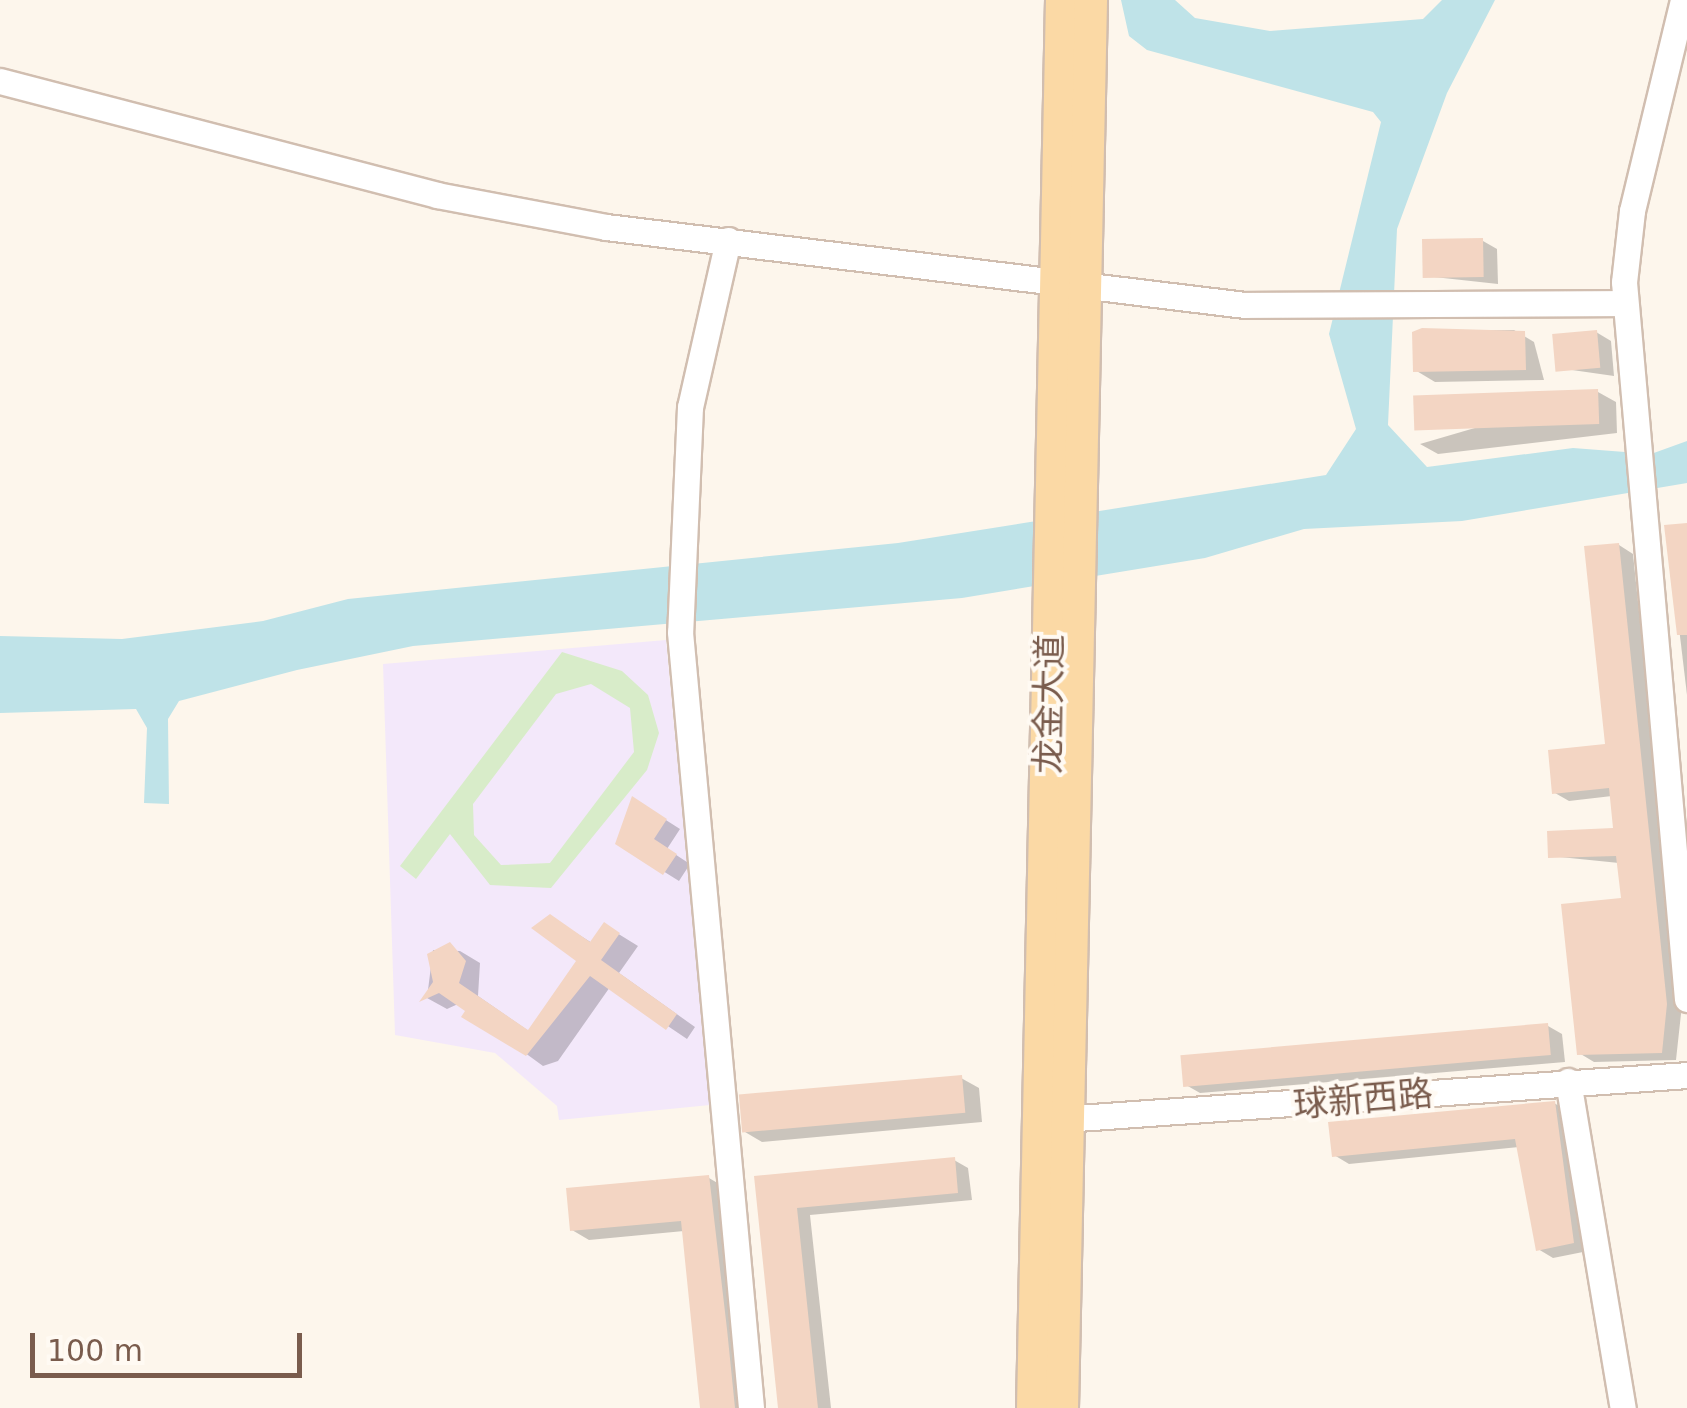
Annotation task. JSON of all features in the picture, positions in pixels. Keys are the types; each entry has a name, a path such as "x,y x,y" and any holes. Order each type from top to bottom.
{"main road":[{"name":"龙金大道","path":"1062,0 1071,286 1054,1120 1062,1408"},
{"name":"龙金大道","path":"1071,286 1091,0"},
{"name":"龙金大道","path":"1032,1408 1054,1120"}],"street":[{"path":"1682,0 1632,211 1624,303 1633,452 1687,999"},
{"path":"0,81 485,206 728,240 1071,286 1326,306 1624,303"},
{"path":"728,240 690,407 680,632 752,1408"},
{"name":"球新西路","path":"1054,1120 1687,1075"},
{"path":"1568,1081 1623,1408"}],"shaded area":[{"path":"666,640 710,1105 559,1120 557,1106 495,1053 395,1035 383,664"}],"green space":[{"path":"562,652 622,671 648,695 659,733 647,770 551,888 490,885 450,834 416,879 400,866","holes":["591,684 630,708 634,752 550,863 501,865 474,835 473,804 556,694"]}],"water":[{"path":"1121,0 1175,0 1195,18 1270,31 1423,19 1442,0 1495,0 1447,93 1397,229 1388,425 1427,467 1573,448 1651,454 1687,441 1687,483 1462,521 1304,529 1205,558 962,598 413,646 297,670 179,701 168,719 169,804 144,803 147,728 136,709 0,713 0,636 122,639 263,621 348,599 898,543 1326,475 1356,429 1329,334 1381,122 1373,112 1147,50 1129,36"}],"building":[{"path":"1483,238 1484,277 1423,278 1422,239"},
{"path":"1422,328 1525,331 1526,370 1413,372 1412,332"},
{"path":"1597,330 1600,368 1555,372 1552,334"},
{"path":"1598,389 1599,424 1414,430 1413,395"},
{"path":"1687,523 1687,635 1677,635 1664,525"},
{"path":"1619,543 1667,1004 1662,1053 1577,1055 1561,904 1621,898 1616,856 1548,858 1547,831 1613,828 1609,788 1552,794 1548,750 1605,744 1584,546"},
{"path":"632,796 667,819 654,839 677,854 663,875 615,844"},
{"path":"550,914 590,942 604,922 620,933 601,960 677,1014 666,1030 590,976 526,1056 461,1017 465,1011 439,993 419,1002 433,982 427,954 450,942 466,961 459,983 528,1030 576,961 531,928"},
{"path":"1548,1023 1551,1055 1183,1087 1180,1055"},
{"path":"962,1075 965,1113 742,1132 739,1095"},
{"path":"1555,1101 1574,1243 1536,1251 1515,1139 1332,1157 1328,1122"},
{"path":"955,1157 958,1193 797,1208 818,1408 778,1408 754,1176"},
{"path":"709,1175 735,1408 700,1408 681,1221 570,1231 566,1188"}]}
